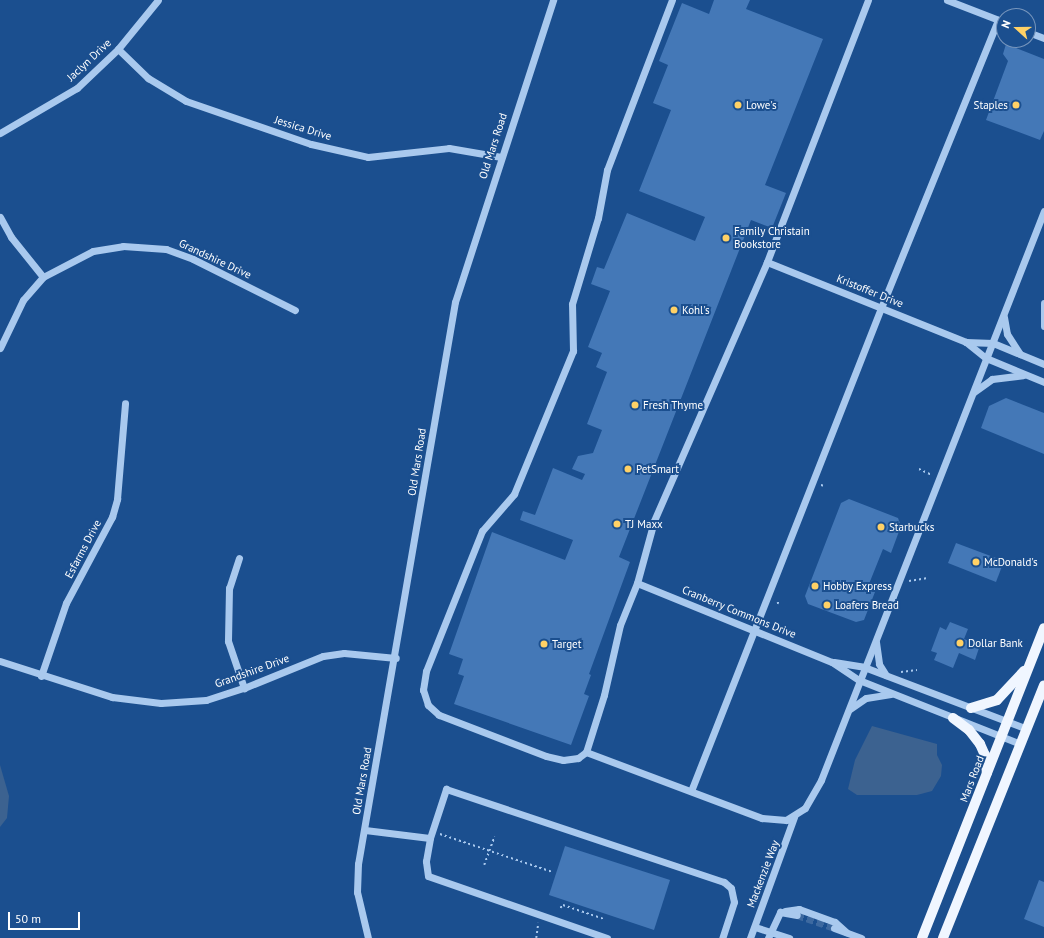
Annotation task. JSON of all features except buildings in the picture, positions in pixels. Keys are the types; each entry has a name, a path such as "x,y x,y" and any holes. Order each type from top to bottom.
{"main road":[{"name":"Mars Road","path":"922,938 1044,628"},
{"path":"971,708 998,700 1030,663"},
{"path":"943,938 1044,685"},
{"path":"953,718 969,730 980,744 985,755 987,775"}],"street":[{"name":"Jaclyn Drive","path":"0,133 77,88 118,49 158,0"},
{"name":"Old Mars Road","path":"368,938 357,892 365,830 396,658 455,302 553,0"},
{"path":"672,0 607,170 598,218 572,304 573,351 514,494 482,532 426,671 423,690 428,705 439,715 546,756 570,759 578,758 586,752 604,695 620,625 637,584 654,521 672,474 767,262 868,0"},
{"path":"947,0 996,19"},
{"path":"691,791 881,308 996,33"},
{"name":"Jessica Drive","path":"118,49 148,78 186,101 311,144 368,157 449,148 502,157"},
{"path":"586,752 762,818 794,817 805,808 815,791 847,712 1044,212"},
{"path":"0,217 10,238 43,277"},
{"name":"Grandshire Drive","path":"0,348 23,300 43,277 94,251 148,246 193,259 295,310"},
{"name":"Kristoffer Drive","path":"767,262 966,342 986,358 1044,382"},
{"path":"1044,303 1044,326"},
{"path":"1004,313 1007,334 1020,354"},
{"name":"Kristoffer Drive","path":"966,342 993,343 1044,364"},
{"path":"972,395 992,379 1026,375"},
{"name":"Esfarms Drive","path":"41,676 66,603 112,517 117,499 125,403"},
{"path":"239,558 229,588 228,641 244,688"},
{"name":"Cranberry Commons Drive","path":"637,584 832,662 859,680 1021,744"},
{"path":"877,636 878,658 890,674"},
{"name":"Grandshire Drive","path":"0,661 41,676 139,702 198,701 244,688 323,656 344,653 396,658"},
{"name":"Cranberry Commons Drive","path":"832,662 864,666 890,674 971,708 1027,729"},
{"path":"847,712 866,698 893,694"},
{"path":"607,938 431,878 426,872 446,789 724,882 731,888 734,902 722,938"},
{"name":"Mackenzie Way","path":"750,938 794,817"},
{"path":"365,830 433,839"},
{"path":"769,935 779,913 799,909 834,922 846,932"},
{"path":"785,911 797,914"},
{"path":"755,927 769,935 789,938"},
{"path":"834,928 861,938"}],"path":[{"path":"818,484 825,486"},
{"path":"905,581 928,578"},
{"path":"890,674 917,670"},
{"path":"433,839 438,834 552,872"},
{"path":"484,865 494,837"},
{"path":"560,908 563,905 604,919"},
{"path":"536,938 540,926 538,920"}],"water":[{"path":"872,726 937,744 937,755 942,765 941,776 932,791 917,795 857,795 848,789 855,760"},
{"path":"0,765 9,796 7,818 0,827"}],"tunnel":[{"path":"797,915 834,928"}],"place":[{"name":"Lowe's","path":"738,105"},
{"name":"Staples","path":"1016,105"},
{"name":"Family Christain Bookstore","path":"726,238"},
{"name":"Kohl's","path":"674,310"},
{"name":"Fresh Thyme","path":"635,405"},
{"name":"PetSmart","path":"628,469"},
{"name":"TJ Maxx","path":"617,524"},
{"name":"Starbucks","path":"881,527"},
{"name":"McDonald's","path":"976,562"},
{"name":"Hobby Express","path":"815,586"},
{"name":"Loafers Bread","path":"827,605"},
{"name":"Dollar Bank","path":"960,643"},
{"name":"Target","path":"544,644"}]}
